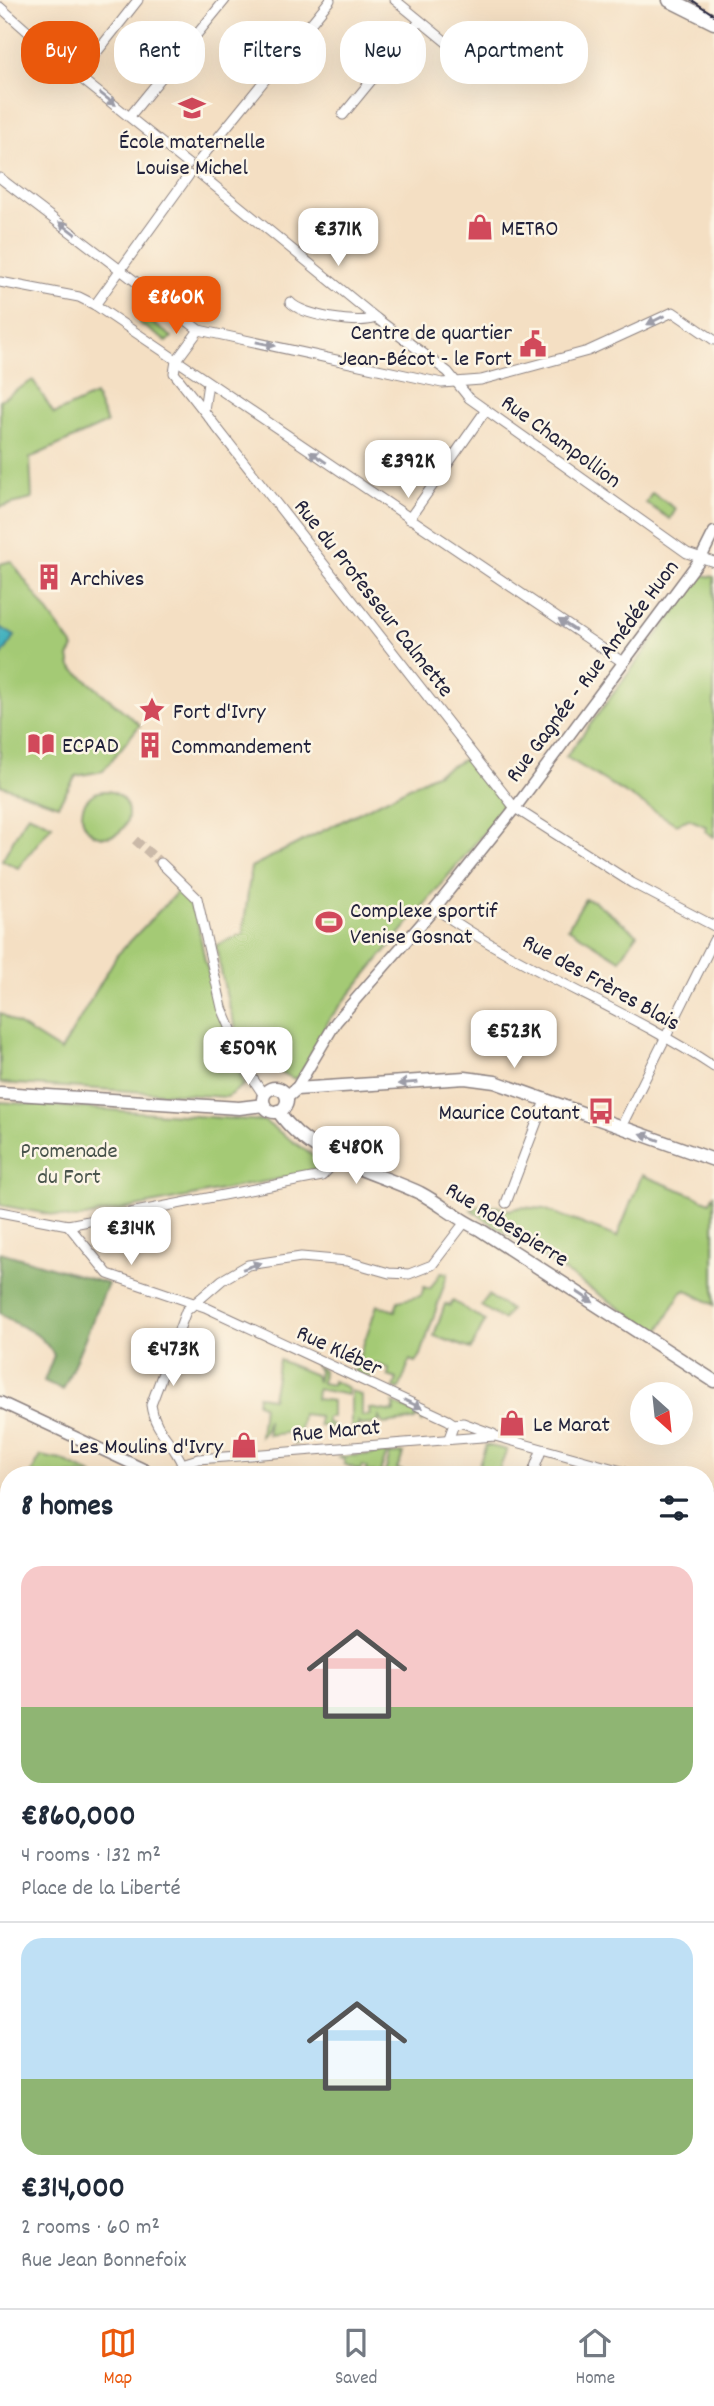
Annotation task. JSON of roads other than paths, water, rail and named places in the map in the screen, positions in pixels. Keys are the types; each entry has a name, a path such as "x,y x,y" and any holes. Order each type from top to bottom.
{"main road":[{"path":"670,0 714,22"},
{"path":"0,1093 239,1108 282,1090 292,1093 465,1078 505,1085 546,1098 714,1160"},
{"path":"263,1100 271,1112 278,1111 292,1093"},
{"name":"Rue Robespierre","path":"278,1111 291,1130 335,1161 416,1191 714,1381"}],"street":[{"path":"100,48 138,0"},
{"path":"130,116 225,0"},
{"path":"194,174 193,163 330,0"},
{"path":"395,0 420,21"},
{"path":"0,7 21,26"},
{"path":"426,26 440,37"},
{"path":"88,84 202,168 194,174 95,304"},
{"path":"343,116 369,84"},
{"name":"Rue Champollion","path":"194,174 459,383 469,398 684,551 714,562"},
{"path":"0,178 199,330 442,383 481,380 594,349 673,312 714,340"},
{"path":"0,282 79,297 95,304 176,361 206,387 624,663"},
{"path":"290,302 301,311 366,323 376,318"},
{"path":"176,361 199,330"},
{"name":"Rue du Professeur Calmette","path":"176,361 174,373 515,808 632,883 714,926"},
{"path":"192,396 206,387"},
{"path":"204,410 206,387"},
{"path":"409,519 486,410"},
{"name":"Rue Gagnée - Rue Amédée Huon","path":"292,1093 336,1022 435,908 515,808 701,558 714,532"},
{"path":"161,863 197,898 222,1007 263,1100"},
{"name":"Rue des Frères Blais","path":"435,908 575,991 667,1038 714,1068"},
{"path":"621,1127 714,940"},
{"path":"506,1203 546,1098"},
{"path":"0,1212 68,1225 322,1176 335,1161"},
{"path":"182,1464 161,1434 153,1418 151,1405 186,1311 195,1303 222,1280 248,1265 270,1260 301,1257 347,1262 389,1273 409,1274 423,1270 438,1259 465,1222"},
{"name":"Rue Kléber","path":"68,1225 108,1274 195,1303 454,1424"},
{"path":"0,1402 137,1466"},
{"name":"Rue Marat","path":"454,1424 463,1423 541,1451 600,1466"},
{"path":"449,1438 454,1424"},
{"name":"Rue Marat","path":"182,1464 198,1459 495,1436"},
{"path":"535,1466 541,1451"}],"water":[{"path":"0,627 15,636 0,658"}],"tunnel":[{"path":"135,840 161,863"}],"tram line":[{"path":"692,0 714,15"}],"place":[{"name":"École maternelle Louise Michel","path":"192,108"},
{"name":"METRO","path":"480,227"},
{"name":"Centre de quartier Jean-Bécot - le Fort","path":"533,344"},
{"name":"Archives","path":"49,577"},
{"name":"Fort d'Ivry","path":"152,710"},
{"name":"ECPAD","path":"41,744"},
{"name":"Commandement","path":"150,745"},
{"name":"Complexe sportif Venise Gosnat","path":"329,922"},
{"name":"Maurice Coutant","path":"601,1111"},
{"name":"Le Marat","path":"512,1423"},
{"name":"Les Moulins d'Ivry","path":"244,1445"}],"park label":[{"name":"Promenade du Fort","path":"69,1162"}]}
